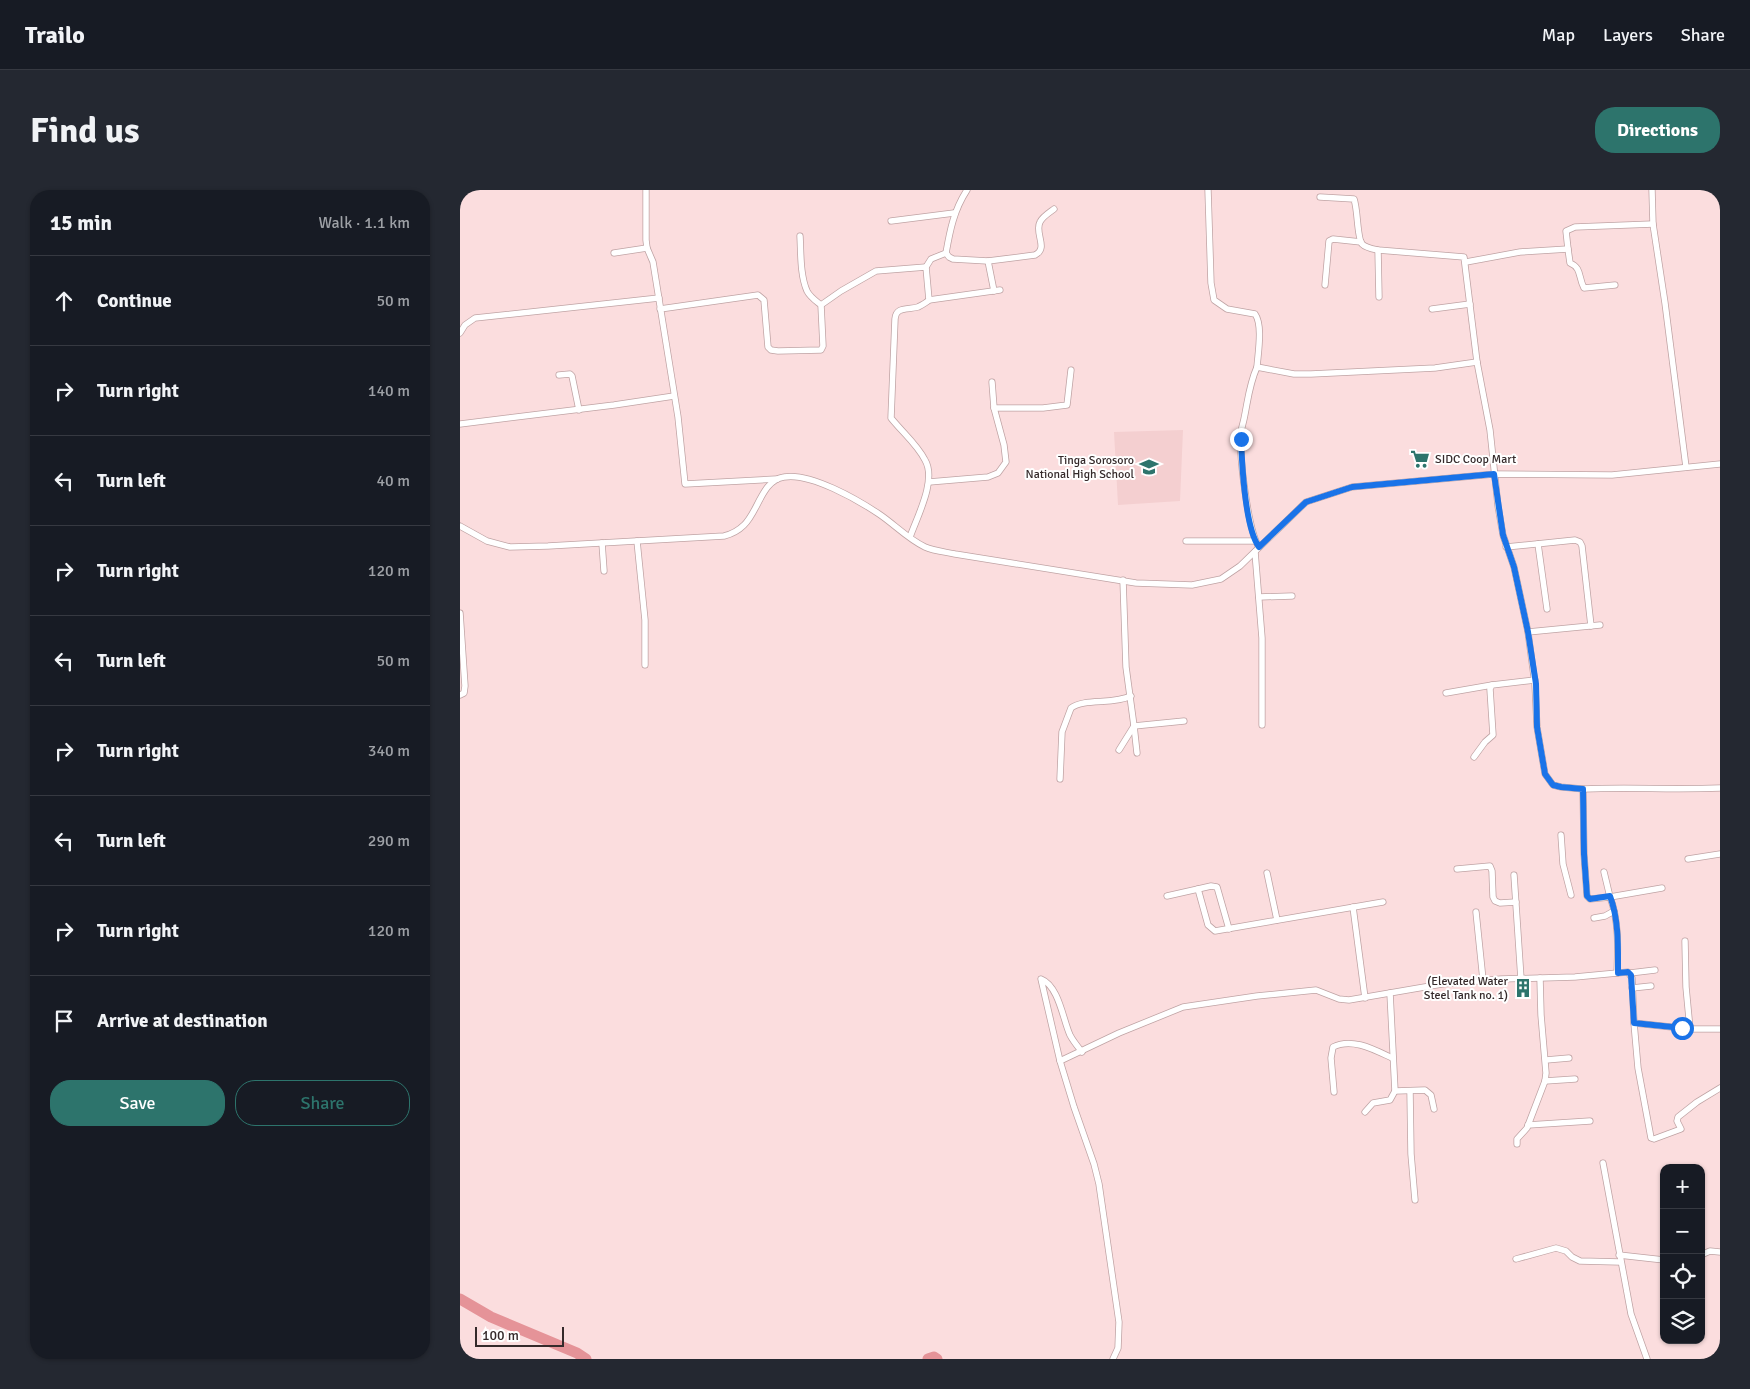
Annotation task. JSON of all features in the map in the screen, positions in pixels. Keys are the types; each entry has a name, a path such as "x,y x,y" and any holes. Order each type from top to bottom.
{"street":[{"path":"646,190 647,248 653,262 659,298 678,417 685,484 793,477 826,485 877,513 926,548 1155,585 1192,585 1221,579 1240,566 1306,502 1352,487 1494,474 1612,475 1720,464"},
{"path":"967,190 954,212 946,252 953,259 988,261 1039,253 1042,248 1040,221 1054,208"},
{"path":"1208,190 1211,283 1214,300 1227,309 1255,314 1258,317 1259,345 1257,367 1250,383 1241,434 1245,491 1257,550 1262,638 1262,725"},
{"path":"1652,190 1653,224 1686,467"},
{"path":"1320,197 1354,199 1361,242 1365,247 1378,250 1462,256 1466,262 1477,362 1488,418 1501,525 1506,547 1514,567 1528,632 1535,680 1537,727 1545,774 1553,785 1583,789 1619,787 1720,788"},
{"path":"891,221 954,212"},
{"path":"1615,285 1584,288 1580,280 1579,269 1570,263 1566,231 1569,229 1653,224"},
{"path":"660,309 758,295 764,300 768,347 771,350 821,350 823,346 821,305 807,291 801,262 800,236"},
{"path":"1325,285 1329,241 1333,239 1361,242"},
{"path":"614,253 647,248"},
{"path":"1466,262 1520,252 1568,249"},
{"path":"1378,250 1379,297"},
{"path":"929,300 926,267 931,259 946,252"},
{"path":"910,537 929,482 929,469 926,461 907,435 894,422 890,414 895,314 899,310 919,307 929,300 997,290 988,261"},
{"path":"821,305 876,271 926,267"},
{"path":"460,333 475,318 659,298"},
{"path":"1432,309 1470,304"},
{"path":"1257,367 1294,374 1311,374 1435,368 1477,362"},
{"path":"994,408 1043,408 1068,405 1071,370"},
{"path":"559,375 570,374 572,376 579,410"},
{"path":"929,482 988,477 1002,468 1006,462 1004,445 994,408 992,382"},
{"path":"460,424 579,410 674,396"},
{"path":"460,526 487,541 510,547 724,536 735,533 746,524 768,487 777,479"},
{"path":"1506,547 1575,540 1580,542 1591,626"},
{"path":"637,541 645,620 645,665"},
{"path":"1186,541 1254,541"},
{"path":"602,543 604,571"},
{"path":"1538,544 1547,608"},
{"path":"1123,580 1126,667 1137,753"},
{"path":"1259,598 1292,596"},
{"path":"460,613 465,686 464,693 460,695"},
{"path":"1528,632 1600,625"},
{"path":"1446,693 1535,680"},
{"path":"1474,757 1493,735 1490,689 1492,685"},
{"path":"1060,779 1062,732 1071,708 1078,704 1120,700 1131,696"},
{"path":"1134,726 1184,721"},
{"path":"1119,750 1134,726"},
{"path":"1583,789 1587,896 1590,899 1662,888"},
{"path":"1561,834 1563,864 1571,896"},
{"path":"1688,859 1720,854"},
{"path":"1457,869 1490,866 1495,901 1500,903 1516,902"},
{"path":"1604,872 1614,912 1618,973"},
{"path":"1267,873 1277,920"},
{"path":"1514,875 1521,979"},
{"path":"1167,896 1211,886 1217,887 1229,928"},
{"path":"1198,889 1208,925 1216,930 1383,902"},
{"path":"1353,907 1365,998"},
{"path":"1476,912 1483,980"},
{"path":"1594,918 1614,912"},
{"path":"1685,942 1686,987 1690,1029"},
{"path":"1060,1061 1119,1033 1183,1007 1316,990 1339,999 1349,1000 1442,984 1483,980 1575,977 1656,970"},
{"path":"1630,973 1638,1068 1651,1138 1654,1139 1681,1130 1678,1117 1697,1102 1720,1088"},
{"path":"1517,1144 1517,1139 1526,1130 1544,1081 1546,1060 1541,1015 1540,978"},
{"path":"1082,1052 1069,1034 1059,1001 1053,990 1041,979 1060,1061 1099,1184 1119,1322 1118,1348 1113,1359"},
{"path":"1632,988 1651,986"},
{"path":"1364,1112 1373,1103 1390,1100 1395,1091 1390,993"},
{"path":"1634,1023 1690,1029 1720,1029"},
{"path":"1334,1092 1331,1051 1336,1045 1355,1044 1375,1048 1392,1058"},
{"path":"1546,1060 1569,1058"},
{"path":"1544,1081 1574,1079"},
{"path":"1410,1090 1411,1154 1415,1200"},
{"path":"1395,1091 1429,1091 1434,1109"},
{"path":"1528,1125 1590,1121"},
{"path":"1603,1163 1631,1314 1648,1359"},
{"path":"1516,1258 1556,1248 1580,1261 1620,1258 1660,1260"},
{"path":"1705,1254 1710,1251 1720,1252"}],"shaded area":[{"name":"Tinga Sorosoro National High School","path":"1183,430 1180,501 1118,505 1114,432"}],"waterway":[{"path":"460,1299 491,1317 577,1353 586,1359"},
{"path":"928,1359 934,1357 937,1359"}],"place":[{"name":"SIDC Coop Mart","path":"1420,459"},
{"name":"Tinga Sorosoro National High School","path":"1149,467"},
{"name":"(Elevated Water Steel Tank no. 1)","path":"1523,988"}],"route":[{"path":"1241,439 1250,525 1254,541 1259,547 1306,502 1352,487 1494,474 1503,535 1514,567 1528,632 1536,684 1539,745 1545,774 1553,785 1583,789 1587,896 1590,899 1610,896 1616,920 1618,973 1628,972 1632,978 1634,1023 1682,1028"}]}
